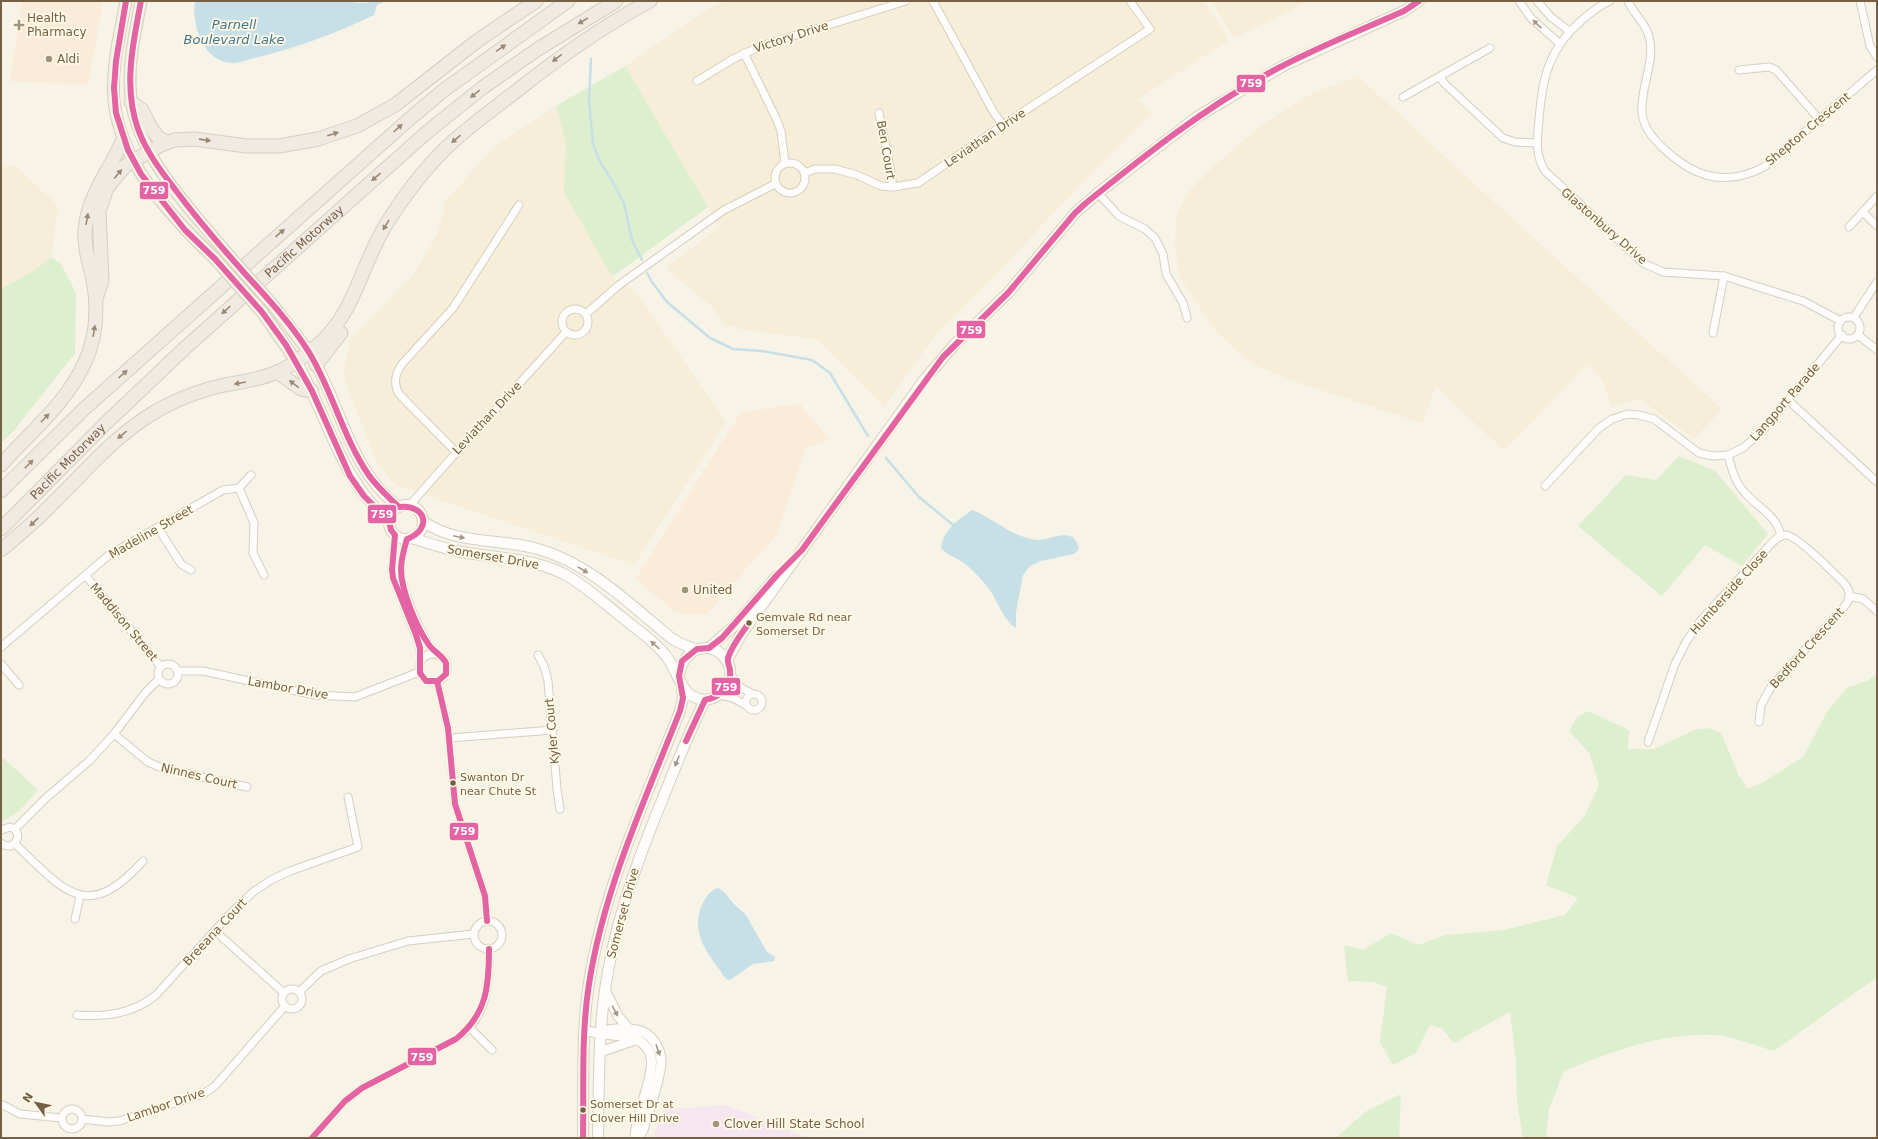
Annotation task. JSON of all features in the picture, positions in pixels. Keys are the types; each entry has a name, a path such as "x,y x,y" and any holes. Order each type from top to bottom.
{"highway":[{"path":"96,299 102,281 98,220 101,203 107,188 115,176 134,161 166,142 194,138 247,146 279,146 337,134 357,126 394,105 472,45 536,1"},
{"name":"Pacific Motorway","path":"1,491 84,409 406,122 444,90 568,1"},
{"name":"Pacific Motorway","path":"1,529 106,423 179,353 426,133 482,88 531,53 616,1"},
{"path":"1,550 54,503 98,456 142,420 158,410 194,394 222,386 262,378 277,372 309,352 326,337 341,318 358,284 371,252 387,223 416,182 447,147 563,54 612,22 650,1"},
{"path":"131,102 142,110 141,120 166,142"},
{"path":"1,465 59,403 73,385 86,361 94,334 96,299 85,243 86,220 97,187 124,140"},
{"path":"316,365 344,329 358,303 358,284"},
{"path":"277,372 301,389 312,391"}],"main road":[{"path":"126,1 116,60 114,88 118,122 124,140 134,161 152,190 185,230 215,259 262,312 296,361 312,391 350,476 364,496 390,521"},
{"path":"131,102 130,86 132,59 141,1"},
{"path":"727,660 734,644 943,356 1008,293 1075,212 1197,117 1247,86 1284,65 1404,11 1419,1"},
{"path":"141,120 148,152 182,198 225,251 272,304 309,352 362,467 387,498 399,507"},
{"path":"395,535 390,521 392,513 399,507 410,505"},
{"name":"Somerset Drive","path":"410,505 420,512 424,522 444,533 464,538 524,546 554,554 572,563 604,584 683,645 697,649 709,648"},
{"path":"410,539 421,531 424,522"},
{"name":"Somerset Drive","path":"395,535 462,552 518,559 562,573 577,582 654,644 666,656 680,681 691,696 704,700 691,727 631,879 618,922 604,990 600,1052 598,1138"},
{"path":"704,700 720,695 725,690 731,675 727,660 722,655 709,648 734,626 778,574 802,550"},
{"name":"Somerset Drive","path":"583,1138 585,1031 591,971 611,890 639,812 680,711 683,698 680,681 682,661 697,649"}],"street":[{"name":"Victory Drive","path":"785,163 781,131 744,53 761,46 906,1"},
{"path":"933,1 1002,125"},
{"name":"Leviathan Drive","path":"805,172 815,169 835,169 857,175 881,186 892,187 918,183 1002,125 1150,29 1130,1"},
{"path":"1519,1 1531,18 1559,43"},
{"path":"1537,1 1551,17 1569,31"},
{"name":"Glastonbury Drive","path":"1610,1 1599,5 1569,31 1559,43 1544,77 1541,92 1538,143 1539,159 1548,176 1643,263 1663,272 1724,276 1803,301 1841,321"},
{"name":"Shepton Crescent","path":"1628,1 1645,27 1650,41 1642,108 1644,121 1653,138 1685,166 1700,173 1716,177 1735,177 1749,173 1771,161 1877,70"},
{"path":"1860,1 1870,46 1877,57"},
{"path":"1403,98 1490,48"},
{"path":"697,81 744,53"},
{"path":"1739,70 1753,67 1773,68 1780,73 1820,120"},
{"path":"1440,76 1444,83 1503,138 1511,141 1538,143"},
{"name":"Ben Court","path":"879,113 889,160 892,187"},
{"path":"793,162 798,164 805,172 805,182 798,191 786,193 778,188 776,184 774,176 776,171 785,163 793,162"},
{"path":"586,314 619,285 724,210 776,184"},
{"path":"1098,193 1119,216 1145,229 1155,238 1163,254 1166,274 1183,303 1187,318"},
{"path":"1849,227 1877,196"},
{"path":"456,452 398,394 395,384 396,374 402,364 453,308 519,205"},
{"path":"1863,212 1877,226"},
{"path":"1713,333 1724,276"},
{"path":"1854,317 1877,282"},
{"path":"575,309 586,314 588,324 584,332 576,336 566,332 561,325 561,320 566,312 575,309"},
{"path":"1846,317 1854,317 1860,324 1858,335 1850,338 1842,336 1838,328 1841,321 1846,317"},
{"name":"Leviathan Drive","path":"410,505 456,452 566,332"},
{"path":"1858,335 1877,350"},
{"name":"Langport Parade","path":"1728,456 1753,441 1842,336"},
{"path":"1788,400 1877,482"},
{"path":"1545,486 1606,422 1628,414 1644,416 1654,419 1699,453 1712,456 1728,456 1733,475 1740,486 1777,522 1781,536"},
{"path":"251,475 239,488 254,522 254,553 264,575"},
{"name":"Madeline Street","path":"1,647 109,555 223,490 239,488"},
{"path":"158,528 181,564 191,570"},
{"path":"395,535 392,570 393,578 419,644 421,660"},
{"name":"Bedford Crescent","path":"1759,722 1761,705 1771,687 1844,607 1849,596 1848,588 1844,583 1797,540 1790,536 1781,536"},
{"name":"Humberside Close","path":"1648,742 1674,664 1694,629 1770,545 1781,536"},
{"path":"410,539 401,567 402,580 427,643 435,653 444,658 448,667 445,676 437,681 426,681 419,672 418,666 427,654 435,653"},
{"name":"Maddison Street","path":"86,576 162,667"},
{"path":"1849,596 1863,599 1877,611"},
{"name":"Kyler Court","path":"538,655 544,666 548,681 560,810"},
{"path":"1,664 19,685"},
{"name":"Lambor Drive","path":"162,667 165,665 173,665 177,672 203,672 315,695 355,697 419,672"},
{"path":"162,667 158,673 159,679 164,683 170,684 177,678 177,672"},
{"path":"720,695 733,698 751,710 756,710 761,707 766,701 740,687 731,675"},
{"path":"15,829 46,798 89,761 114,734 145,692 159,679"},
{"path":"437,681 450,738 455,804 485,896 487,921"},
{"path":"747,706 747,698 754,694"},
{"path":"450,738 553,730"},
{"name":"Ninnes Court","path":"114,734 148,762 162,768 247,787"},
{"name":"Breeana Court","path":"77,1015 110,1015 144,1004 156,995 245,898 271,880 297,868 358,847 348,797"},
{"path":"1,830 10,826 15,829 18,835 15,844"},
{"path":"1,843 8,846 15,844"},
{"path":"15,844 59,885 80,896 93,895 108,890 130,874 143,861"},
{"path":"75,919 80,896"},
{"path":"487,921 495,923 501,930 502,935 497,946 489,949 481,948 477,944 474,934 479,924 487,921"},
{"path":"215,930 284,993"},
{"path":"299,992 321,972 349,959 408,941 474,934"},
{"path":"312,1138 345,1101 362,1088 456,1039 470,1028 479,1016 485,1001 489,973 489,949"},
{"path":"291,989 299,992 302,1000 299,1006 291,1009 285,1006 282,1001 284,993 291,989"},
{"path":"604,990 618,1016 629,1029"},
{"name":"Lambor Drive","path":"82,1119 119,1121 203,1094 215,1086 285,1006"},
{"path":"470,1028 492,1050"},
{"path":"601,1032 612,1028 641,1031 653,1039 659,1049 661,1061 643,1130 638,1138"},
{"path":"585,1031 601,1032 638,1039 650,1053 652,1063 635,1127 635,1138"},
{"path":"600,1052 638,1039"},
{"path":"1,1104 20,1114 62,1118"},
{"path":"73,1108 80,1113 82,1119 78,1127 72,1129 65,1126 62,1118 66,1111 73,1108"}],"shaded area":[{"path":"22,1 103,1 88,85 10,81"},
{"path":"726,1 1204,1 1229,40 1138,99 1152,113 936,334 884,407 817,339 739,329 737,327 726,327 712,306 666,269 720,227 625,66 708,9"},
{"path":"1211,1 1309,1 1234,38"},
{"path":"1358,76 1472,182 1722,409 1694,439 1640,399 1611,406 1602,379 1587,364 1504,451 1436,386 1422,423 1288,379 1251,363 1216,332 1179,276 1175,245 1176,216 1190,190 1214,166 1262,125 1311,94"},
{"path":"556,106 566,142 564,192 612,277 636,292 726,422 634,565 395,485 377,463 343,375 351,338 413,275 437,235 444,212 443,204 495,146"},
{"path":"1,165 17,167 58,206 51,257 35,270 1,289"},
{"path":"800,404 830,440 806,448 777,534 707,614 675,613 636,578 741,412"},
{"name":"Clover Hill State School","path":"726,1105 807,1138 653,1138 663,1110"}],"green space":[{"path":"625,66 708,207 612,277 564,192 566,142 556,106"},
{"path":"51,257 61,264 76,293 75,353 15,429 1,443 1,289 35,270"},
{"path":"1679,456 1716,472 1768,534 1742,566 1705,545 1662,596 1578,526 1626,475 1656,480"},
{"path":"1877,673 1877,977 1774,1051 1736,1039 1715,1035 1696,1035 1657,1040 1619,1050 1564,1071 1549,1109 1546,1138 1523,1138 1517,1101 1516,1059 1510,1012 1454,1043 1441,1028 1430,1025 1416,1053 1393,1065 1380,1042 1387,987 1374,982 1348,981 1344,945 1363,950 1391,933 1418,945 1446,935 1504,930 1565,915 1578,898 1546,885 1557,846 1584,817 1599,785 1590,754 1569,731 1577,717 1588,711 1629,730 1628,749 1654,749 1694,730 1709,728 1721,733 1739,776 1748,789 1764,782 1804,756 1828,710 1847,688 1869,680"},
{"path":"1,756 38,790 20,810 1,823"},
{"path":"1401,1094 1399,1138 1336,1138 1365,1112"}],"water":[{"name":"Parnell Boulevard Lake","path":"195,1 348,1 362,3 386,1 377,5 374,15 332,34 289,49 242,62 232,63 222,61 213,56 206,49 197,30 194,10"},
{"path":"972,510 1019,536 1042,540 1067,535 1076,541 1079,549 1074,554 1041,561 1030,566 1023,575 1016,612 1016,628 1003,614 990,590 979,577 964,563 946,553 941,548 945,536 952,526"},
{"path":"718,888 724,892 746,915 767,952 775,957 774,961 753,964 730,980 724,977 708,954 699,930 698,922 702,905 706,897"}],"waterway":[{"path":"591,59 589,101 593,143 599,160 624,203 632,240 642,260"},
{"path":"647,273 667,302 710,338 733,349 762,351 812,360 830,373 868,436"},
{"path":"886,458 919,497 953,525"}],"transit line":[{"name":"759","path":"126,1 116,61 114,88 116,113 128,150 141,174 185,230 215,259 262,312 286,345 312,391 350,476 364,496 389,521 391,530 395,535 392,570 393,578 420,648 420,673 426,681 438,681 446,674 446,663 424,638 410,609 404,588 401,569 407,539 415,535 421,529 423,518 415,509 399,507 371,479 359,460 310,354 281,314 192,211 149,153 141,137 133,113 130,81 135,33 141,1"},
{"name":"759","path":"583,1138 583,1061 586,1003 596,948 615,879 627,845 680,711 683,698 679,676 682,661 697,649 709,648 722,638 778,574 802,550 943,357 1008,293 1075,213 1086,203 1174,134 1245,87 1302,56 1404,11 1419,1"},
{"name":"759","path":"686,741 705,700 716,696 727,686 730,676 728,658 734,644 749,623"},
{"name":"759","path":"437,681 448,728 455,804 485,896 487,921"},
{"name":"759","path":"312,1138 345,1101 362,1088 456,1039 466,1029 474,1020 484,998 487,987 489,949"}],"place":[{"name":"Health Pharmacy","path":"19,25"},
{"name":"Aldi","path":"49,59"},
{"name":"United","path":"685,590"},
{"name":"Gemvale Rd near Somerset Dr","path":"749,623"},
{"name":"Swanton Dr near Chute St","path":"453,783"},
{"name":"Somerset Dr at Clover Hill Drive","path":"583,1110"},
{"name":"Clover Hill State School","path":"716,1124"}]}
